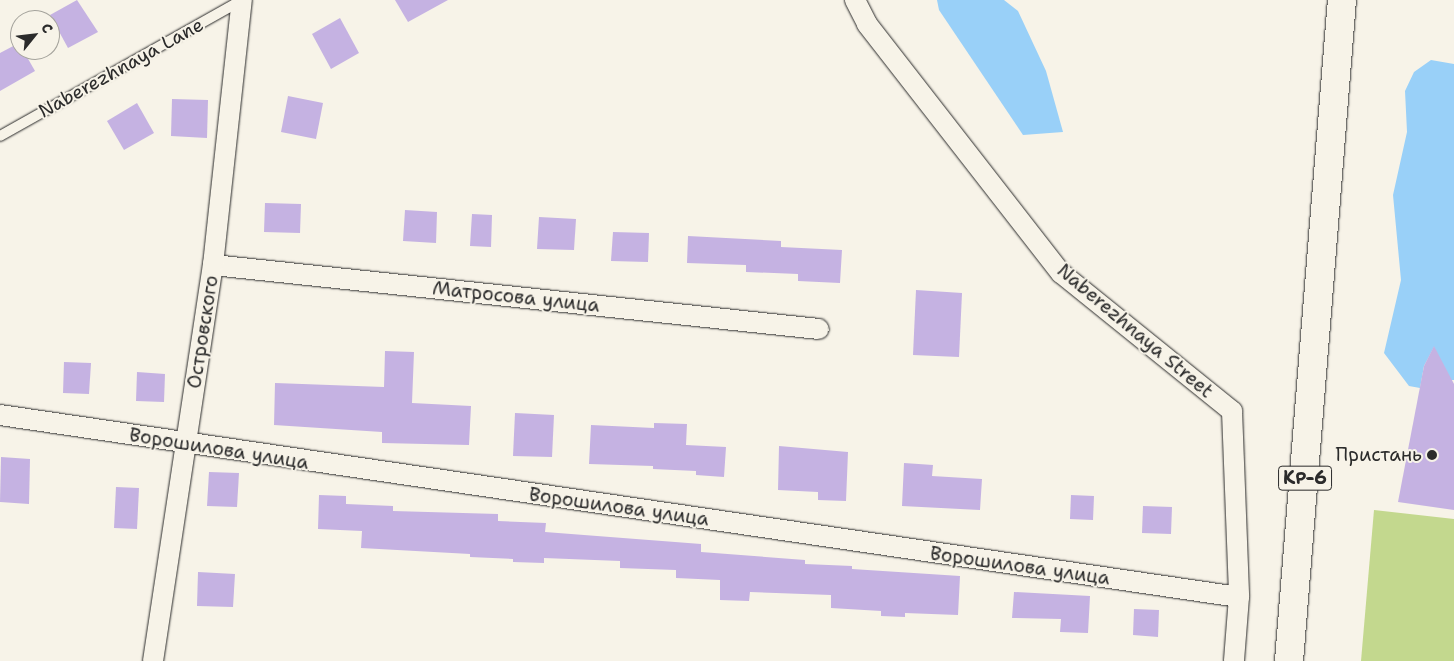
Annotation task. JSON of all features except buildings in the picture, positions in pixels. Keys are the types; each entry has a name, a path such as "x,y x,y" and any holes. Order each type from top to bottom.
{"highway":[{"name":"KP-6","path":"1289,661 1321,295 1339,66 1342,0"}],"street":[{"name":"Островского","path":"152,661 213,265 242,0"},
{"name":"Naberezhnaya Street","path":"855,0 867,24 1061,273 1232,411 1239,597 1234,661"},
{"name":"Матросова улица","path":"213,265 819,329"},
{"name":"Ворошилова улица","path":"0,415 185,444 1239,597"}],"lane":[{"name":"Naberezhnaya Lane","path":"0,136 242,0"}],"green space":[{"path":"1374,510 1454,519 1454,661 1361,661"}],"water":[{"path":"937,0 1004,0 1018,11 1046,71 1063,132 1023,135 939,10"},
{"path":"1431,60 1454,64 1454,380 1445,380 1434,347 1424,366 1420,388 1409,386 1384,353 1401,280 1393,195 1407,132 1405,91 1414,72"}],"place":[{"name":"Пристань","path":"1432,455"}]}
